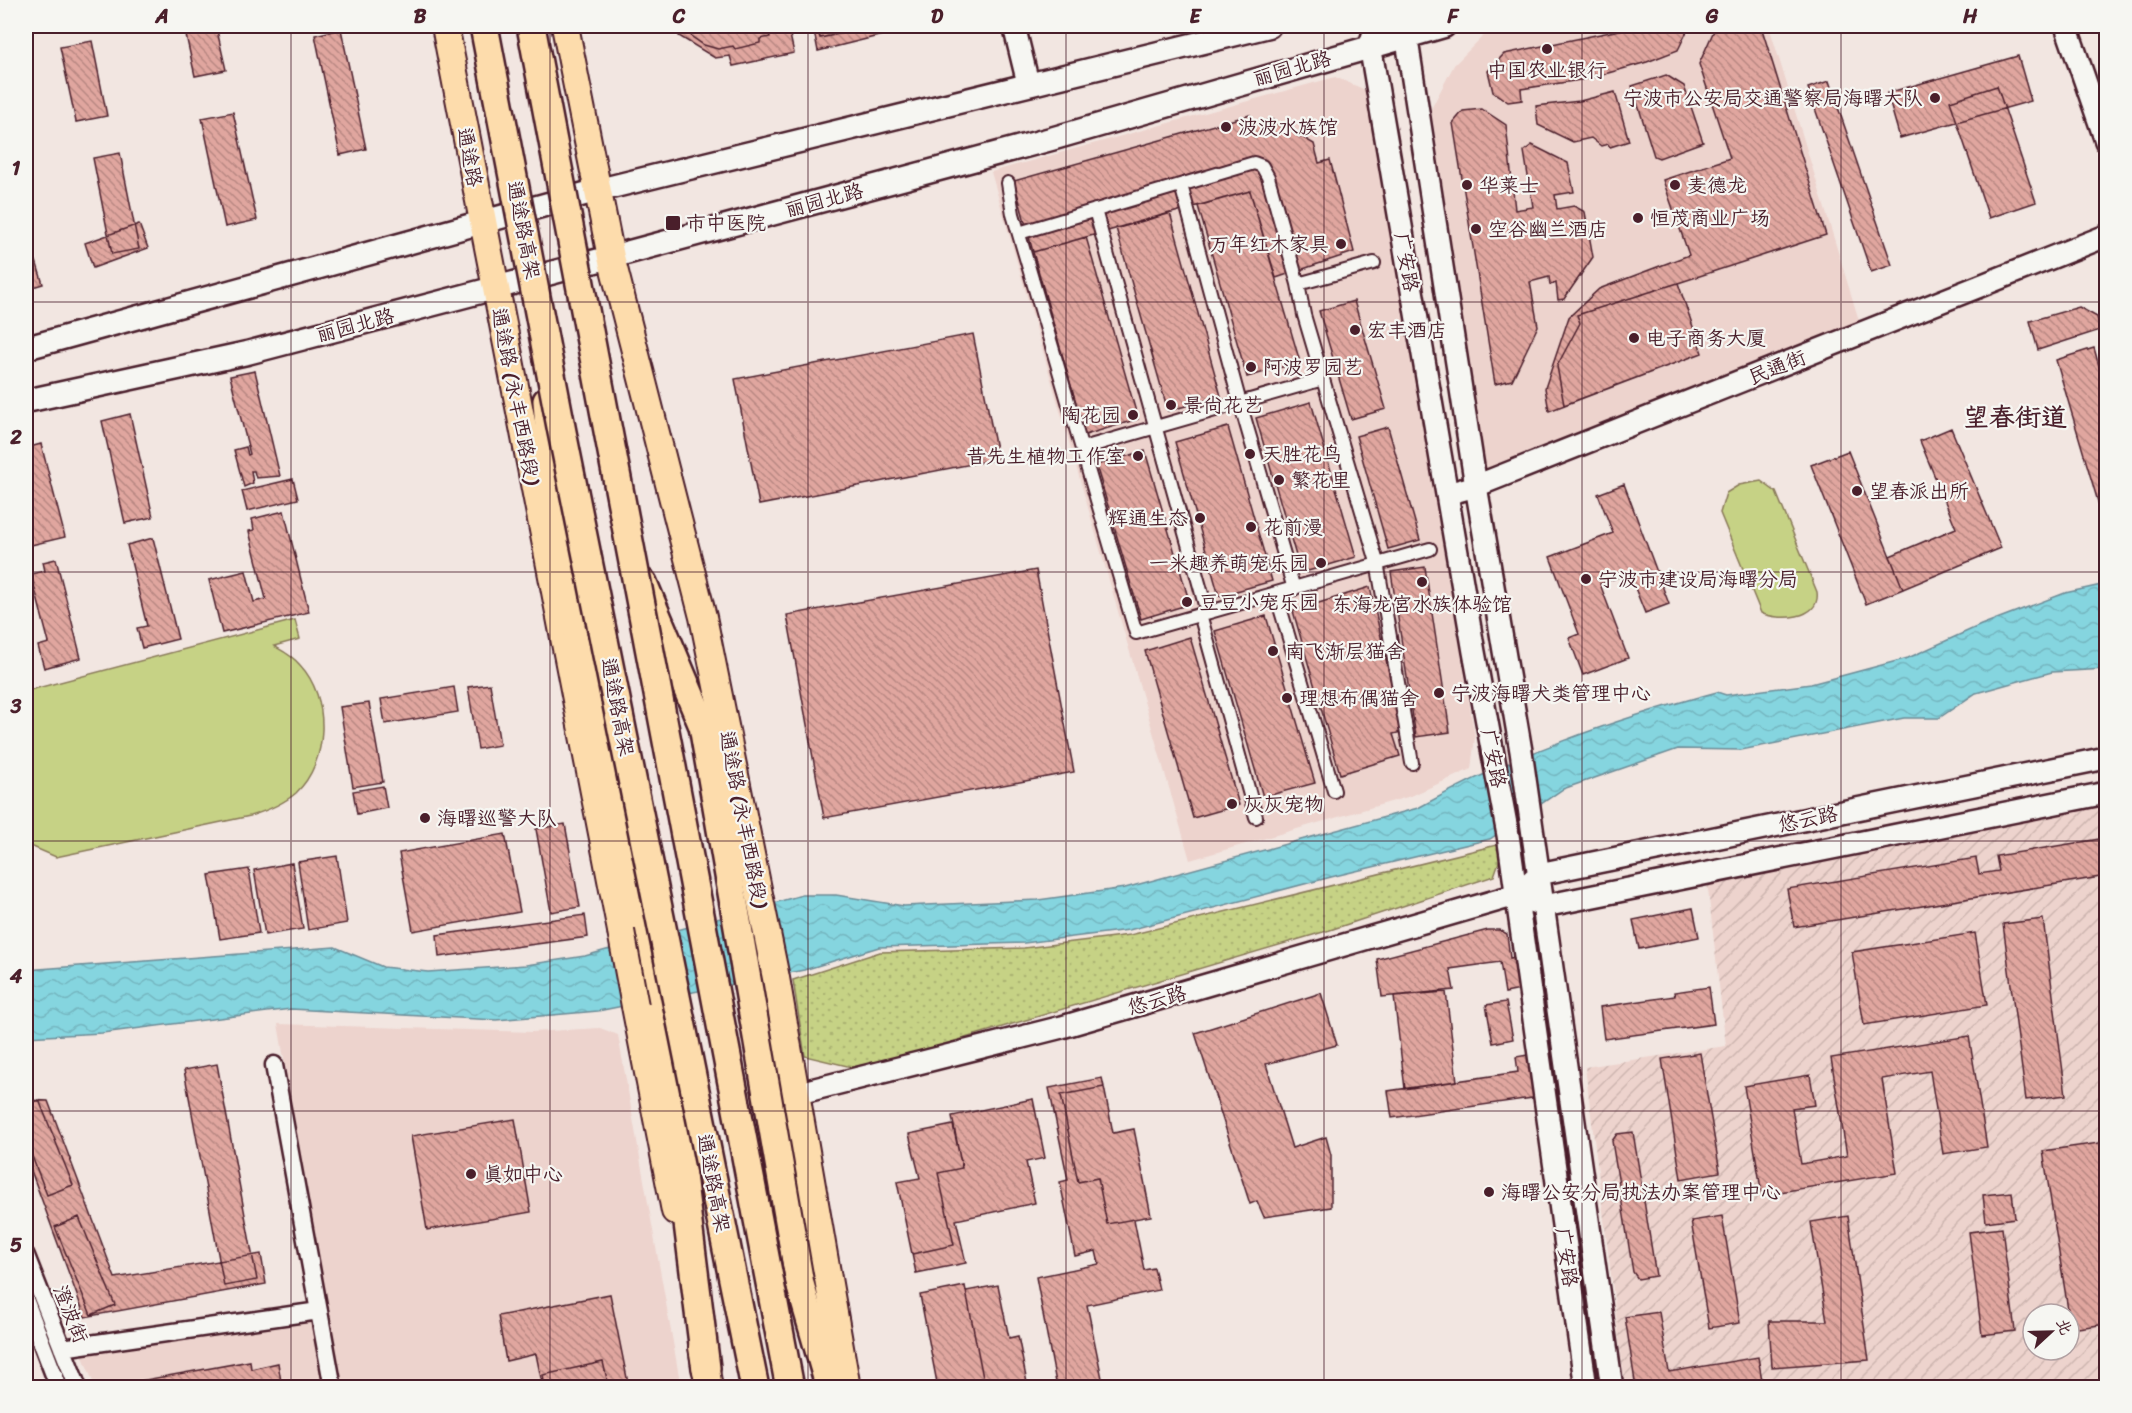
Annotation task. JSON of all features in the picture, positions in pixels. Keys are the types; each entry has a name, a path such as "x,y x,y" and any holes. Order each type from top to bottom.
{"highway":[{"name":"通途路高架","path":"484,26 755,1388"},
{"name":"通途路高架","path":"531,26 790,1388"},
{"path":"540,313 556,519 681,1167 708,1378"},
{"path":"634,563 703,726 800,1284 830,1388"}],"main road":[{"name":"通途路","path":"445,26 495,288"},
{"path":"565,26 611,257"},
{"path":"26,348 482,220 1028,83 1269,26"},
{"name":"丽园北路","path":"26,402 247,353 495,288 1051,139 1373,35 1444,26"},
{"name":"通途路 (永丰西路段)","path":"611,257 703,617 776,978 847,1388"},
{"name":"通途路 (永丰西路段)","path":"495,288 708,1378"}],"street":[{"path":"1014,26 1028,83"},
{"path":"2066,26 2106,141"},
{"name":"广安路","path":"1403,30 1533,827 1612,1388"},
{"name":"广安路","path":"1373,35 1447,494 1508,835 1586,1388"},
{"path":"1019,233 1254,163 1262,166 1268,177 1323,379 1377,562 1412,763"},
{"path":"1008,183 1019,233 1136,633 1294,589 1377,562 1430,549"},
{"path":"1181,185 1240,403 1294,589"},
{"path":"1095,210 1156,427 1256,817"},
{"name":"民通街","path":"1447,494 1476,486 2106,236"},
{"path":"1298,284 1374,263"},
{"path":"1083,448 1323,379"},
{"path":"1276,594 1334,791"},
{"name":"悠云路","path":"795,1094 1062,1027 1516,895 1539,874 2106,758"},
{"name":"悠云路","path":"1544,906 2106,793"},
{"path":"1516,895 1544,906"},
{"path":"274,1065 333,1388"},
{"name":"澄波街","path":"26,1256 78,1388"},
{"name":"澄波街","path":"26,1302 59,1388"},
{"path":"62,1348 319,1311"}],"shaded area":[{"name":"恒茂商业广场","path":"1505,26 1769,26 1861,327 1485,469 1431,109 1454,65 1489,30"},
{"name":"天胜花鸟","path":"1335,77 1368,91 1475,737 1471,769 1411,796 1190,860 991,172"},
{"path":"2106,801 2106,1387 1625,1387 1585,1067 1726,1046 1707,881"},
{"name":"真如中心","path":"278,1024 532,1032 600,1028 618,1035 681,1387 95,1387 82,1354 329,1318"}],"green space":[{"path":"1761,481 1776,492 1817,592 1812,608 1797,616 1777,617 1761,613 1720,513 1726,493 1739,485"},
{"path":"295,620 300,639 274,646 294,659 310,679 321,712 322,730 315,765 307,780 296,793 274,807 250,816 56,857 26,844 26,691"},
{"path":"1497,845 1501,856 1494,876 1330,930 860,1069 805,1056 793,980 880,952 1024,948 1130,935"}],"water":[{"path":"2106,584 2106,669 2052,672 1976,693 1939,718 1904,718 1741,750 1678,749 1563,789 1490,839 1335,876 1129,930 1024,943 879,947 804,970 598,1011 496,1020 291,1009 102,1033 26,1037 26,970 335,947 383,967 428,972 526,965 585,956 802,895 836,895 904,906 1038,900 1125,888 1418,808 1527,755 1639,714 1717,692 1726,695 1811,684 1908,658 1981,625 2065,593"}],"building":[{"path":"184,26 216,26 226,70 195,76"},
{"path":"676,26 788,26 794,53 733,66 730,56 715,58 679,36"},
{"path":"685,26 772,26 768,28 770,37 760,39 760,43 735,49 733,46 718,49 704,45 692,37"},
{"path":"813,26 919,26 818,51"},
{"path":"817,26 876,26 820,38"},
{"path":"1639,26 1689,27 1678,50 1647,62 1587,79 1521,89 1522,100 1508,102 1493,92 1488,71 1504,54"},
{"path":"1716,26 1761,26 1826,235 1678,283 1702,353 1549,411 1545,388 1569,317 1599,289 1689,255 1663,180 1730,158 1699,64"},
{"path":"341,29 366,149 340,155 315,35"},
{"path":"92,41 107,116 76,122 60,47"},
{"path":"2018,56 2031,101 1900,138 1887,93"},
{"path":"1666,75 1684,86 1703,142 1659,158 1654,156 1632,86"},
{"path":"1829,81 1892,265 1871,272 1808,88"},
{"path":"1997,86 2036,202 1989,218 1950,101"},
{"path":"1615,92 1629,141 1610,147 1608,144 1601,146 1591,138 1573,142 1538,125 1536,106 1580,101"},
{"path":"1482,109 1506,125 1515,210 1533,207 1524,151 1532,145 1568,163 1574,192 1555,195 1557,209 1574,206 1585,212 1593,257 1564,299 1558,300 1556,283 1550,285 1549,277 1530,282 1538,326 1512,380 1495,384 1453,123 1463,111"},
{"path":"233,112 257,220 225,227 202,118"},
{"path":"1250,115 1252,125 1271,119 1314,144 1319,163 1330,160 1354,252 1276,278 1250,191 1033,252 1014,181"},
{"path":"120,153 139,249 112,254 93,158"},
{"path":"1250,191 1300,362 1247,377 1198,206"},
{"path":"1170,213 1221,396 1168,411 1116,228"},
{"path":"139,224 148,248 93,268 85,243"},
{"path":"1086,237 1138,419 1085,435 1033,252"},
{"path":"36,261 43,284 26,289 26,263"},
{"name":"电子商务大厦","path":"1678,283 1702,353 1564,405 1557,366 1580,323 1577,315"},
{"path":"1354,301 1386,409 1351,419 1319,311"},
{"path":"2079,307 2097,317 2100,330 2038,350 2030,321"},
{"path":"973,334 998,459 759,505 735,379"},
{"path":"2094,348 2106,391 2106,529 2056,360"},
{"path":"255,371 280,476 256,478 254,471 251,471 253,483 244,487 234,450 246,447 248,455 250,454 230,376"},
{"path":"1311,402 1356,557 1301,573 1256,418"},
{"path":"130,414 153,517 125,523 102,421"},
{"path":"1228,427 1272,581 1219,596 1175,442"},
{"path":"1388,427 1420,540 1388,549 1356,436"},
{"path":"1951,428 2001,548 1903,589 1890,556 1956,528 1920,441"},
{"path":"41,444 65,537 27,546 26,448"},
{"path":"1145,451 1190,604 1141,619 1096,465"},
{"path":"1848,451 1903,589 1866,604 1811,465"},
{"path":"293,479 298,499 247,511 242,491"},
{"name":"宁波市建设局海曙分局","path":"1624,484 1669,604 1645,613 1629,573 1600,584 1628,658 1583,675 1569,638 1579,634 1550,557 1613,533 1598,494"},
{"path":"284,511 309,612 222,633 209,580 246,571 254,602 266,599 249,531 254,530 252,519"},
{"path":"153,538 178,639 142,648 137,628 147,626 127,545"},
{"path":"56,559 81,658 44,668 38,646 49,643 31,574 45,571 43,562"},
{"path":"1425,567 1450,732 1416,737 1391,572"},
{"path":"1036,570 1074,772 824,818 787,615"},
{"path":"1370,587 1402,732 1393,734 1400,756 1340,774 1293,611"},
{"path":"1266,616 1315,783 1263,797 1215,631"},
{"path":"1190,637 1239,805 1193,818 1145,651"},
{"path":"490,684 500,745 478,749 468,687"},
{"path":"454,687 458,712 385,724 381,699"},
{"path":"369,703 383,782 353,787 340,707"},
{"path":"383,786 387,808 357,814 353,791"},
{"path":"565,824 580,907 551,912 536,829"},
{"path":"505,834 520,912 413,931 399,853"},
{"path":"2106,838 2106,876 1794,927 1787,889 1976,858 1979,874 1999,871 1996,856"},
{"path":"337,856 347,923 308,930 298,862"},
{"path":"292,863 303,929 265,935 254,870"},
{"path":"249,869 259,933 220,939 209,875"},
{"path":"1693,908 1699,937 1639,949 1633,920"},
{"path":"585,915 588,937 439,957 437,935"},
{"path":"2043,919 2066,1095 2026,1100 2003,924"},
{"path":"1488,930 1500,930 1507,934 1510,958 1521,956 1526,989 1505,993 1500,962 1450,969 1454,990 1382,997 1377,959"},
{"path":"1975,933 1987,1005 1864,1025 1852,952"},
{"path":"1709,987 1714,1024 1604,1039 1600,1007 1675,996 1674,992"},
{"path":"1446,992 1457,1081 1405,1089 1394,996"},
{"path":"1321,993 1337,1045 1266,1064 1292,1148 1326,1137 1331,1155 1331,1207 1264,1217 1257,1201 1250,1204 1195,1033"},
{"path":"1506,1002 1513,1039 1493,1043 1486,1005"},
{"path":"1969,1036 1987,1147 1943,1154 1930,1071 1882,1079 1897,1173 1762,1195 1744,1086 1810,1075 1815,1105 1792,1108 1801,1164 1847,1156 1831,1058"},
{"path":"1700,1053 1720,1172 1681,1179 1662,1059"},
{"path":"1533,1054 1539,1097 1392,1118 1388,1091 1518,1072 1516,1057"},
{"path":"217,1064 257,1280 224,1286 184,1070"},
{"path":"1102,1078 1104,1087 1061,1095 1078,1182 1098,1178 1107,1224 1134,1219 1144,1270 1154,1268 1159,1290 1087,1305 1104,1388 1057,1388 1036,1277 1099,1264 1096,1251 1075,1256 1060,1182 1068,1180 1049,1088"},
{"path":"1104,1087 1113,1133 1134,1129 1151,1216 1107,1224 1098,1178 1078,1182 1061,1095"},
{"path":"1033,1099 1045,1158 1026,1162 1035,1203 956,1220 966,1263 916,1273 912,1254 954,1245 938,1173 962,1168 952,1116"},
{"path":"26,1100 48,1101 115,1278 261,1254 266,1284 85,1317 26,1157"},
{"path":"39,1100 73,1185 47,1195 26,1141 26,1105"},
{"name":"真如中心","path":"515,1119 531,1212 427,1230 411,1136"},
{"path":"953,1125 962,1168 938,1173 954,1245 912,1254 897,1182 920,1178 909,1134"},
{"path":"1633,1132 1656,1276 1638,1279 1633,1272 1612,1141 1617,1134"},
{"path":"2106,1142 2106,1324 2081,1328 2081,1302 2067,1302 2043,1151"},
{"path":"2012,1192 2015,1218 1986,1222 1983,1195"},
{"path":"1722,1216 1740,1323 1709,1328 1691,1221"},
{"path":"1848,1216 1869,1360 1772,1367 1769,1321 1827,1321 1811,1222"},
{"path":"79,1217 115,1305 91,1315 55,1227"},
{"path":"2002,1228 2015,1331 1982,1335 1969,1232"},
{"path":"998,1285 1009,1338 1018,1336 1028,1388 985,1388 966,1291"},
{"path":"965,1286 985,1388 938,1388 920,1295"},
{"path":"610,1294 629,1388 543,1388 536,1354 506,1361 498,1316"},
{"path":"1659,1312 1669,1372 1758,1357 1763,1386 1636,1388 1625,1317"},
{"path":"250,1361 251,1369 278,1363 282,1388 135,1388 134,1382"},
{"path":"603,1362 609,1388 545,1388 543,1375"},
{"path":"26,1363 35,1388 26,1388"}],"place":[{"name":"中国农业银行","path":"1547,49"},
{"name":"宁波市公安局交通警察局海曙大队","path":"1935,98"},
{"name":"波波水族馆","path":"1226,127"},
{"name":"华莱士","path":"1467,185"},
{"name":"麦德龙","path":"1675,185"},
{"name":"恒茂商业广场","path":"1638,218"},
{"name":"市中医院","path":"673,223"},
{"name":"空谷幽兰酒店","path":"1476,229"},
{"name":"万年红木家具","path":"1341,244"},
{"name":"宏丰酒店","path":"1355,330"},
{"name":"电子商务大厦","path":"1634,338"},
{"name":"阿波罗园艺","path":"1251,367"},
{"name":"景尚花艺","path":"1171,405"},
{"name":"陶花园","path":"1133,415"},
{"name":"天胜花鸟","path":"1250,454"},
{"name":"昔先生植物工作室","path":"1138,456"},
{"name":"繁花里","path":"1279,480"},
{"name":"望春派出所","path":"1857,491"},
{"name":"辉通生态","path":"1200,518"},
{"name":"花前漫","path":"1251,527"},
{"name":"一米趣养萌宠乐园","path":"1321,563"},
{"name":"宁波市建设局海曙分局","path":"1586,579"},
{"name":"东海龙宫水族体验馆","path":"1422,582"},
{"name":"豆豆小宠乐园","path":"1187,602"},
{"name":"南飞渐层猫舍","path":"1273,651"},
{"name":"宁波海曙犬类管理中心","path":"1439,693"},
{"name":"理想布偶猫舍","path":"1287,698"},
{"name":"灰灰宠物","path":"1232,804"},
{"name":"海曙巡警大队","path":"425,818"},
{"name":"真如中心","path":"471,1174"},
{"name":"海曙公安分局执法办案管理中心","path":"1489,1192"}],"district":[{"name":"望春街道","path":"2015,417"}]}
